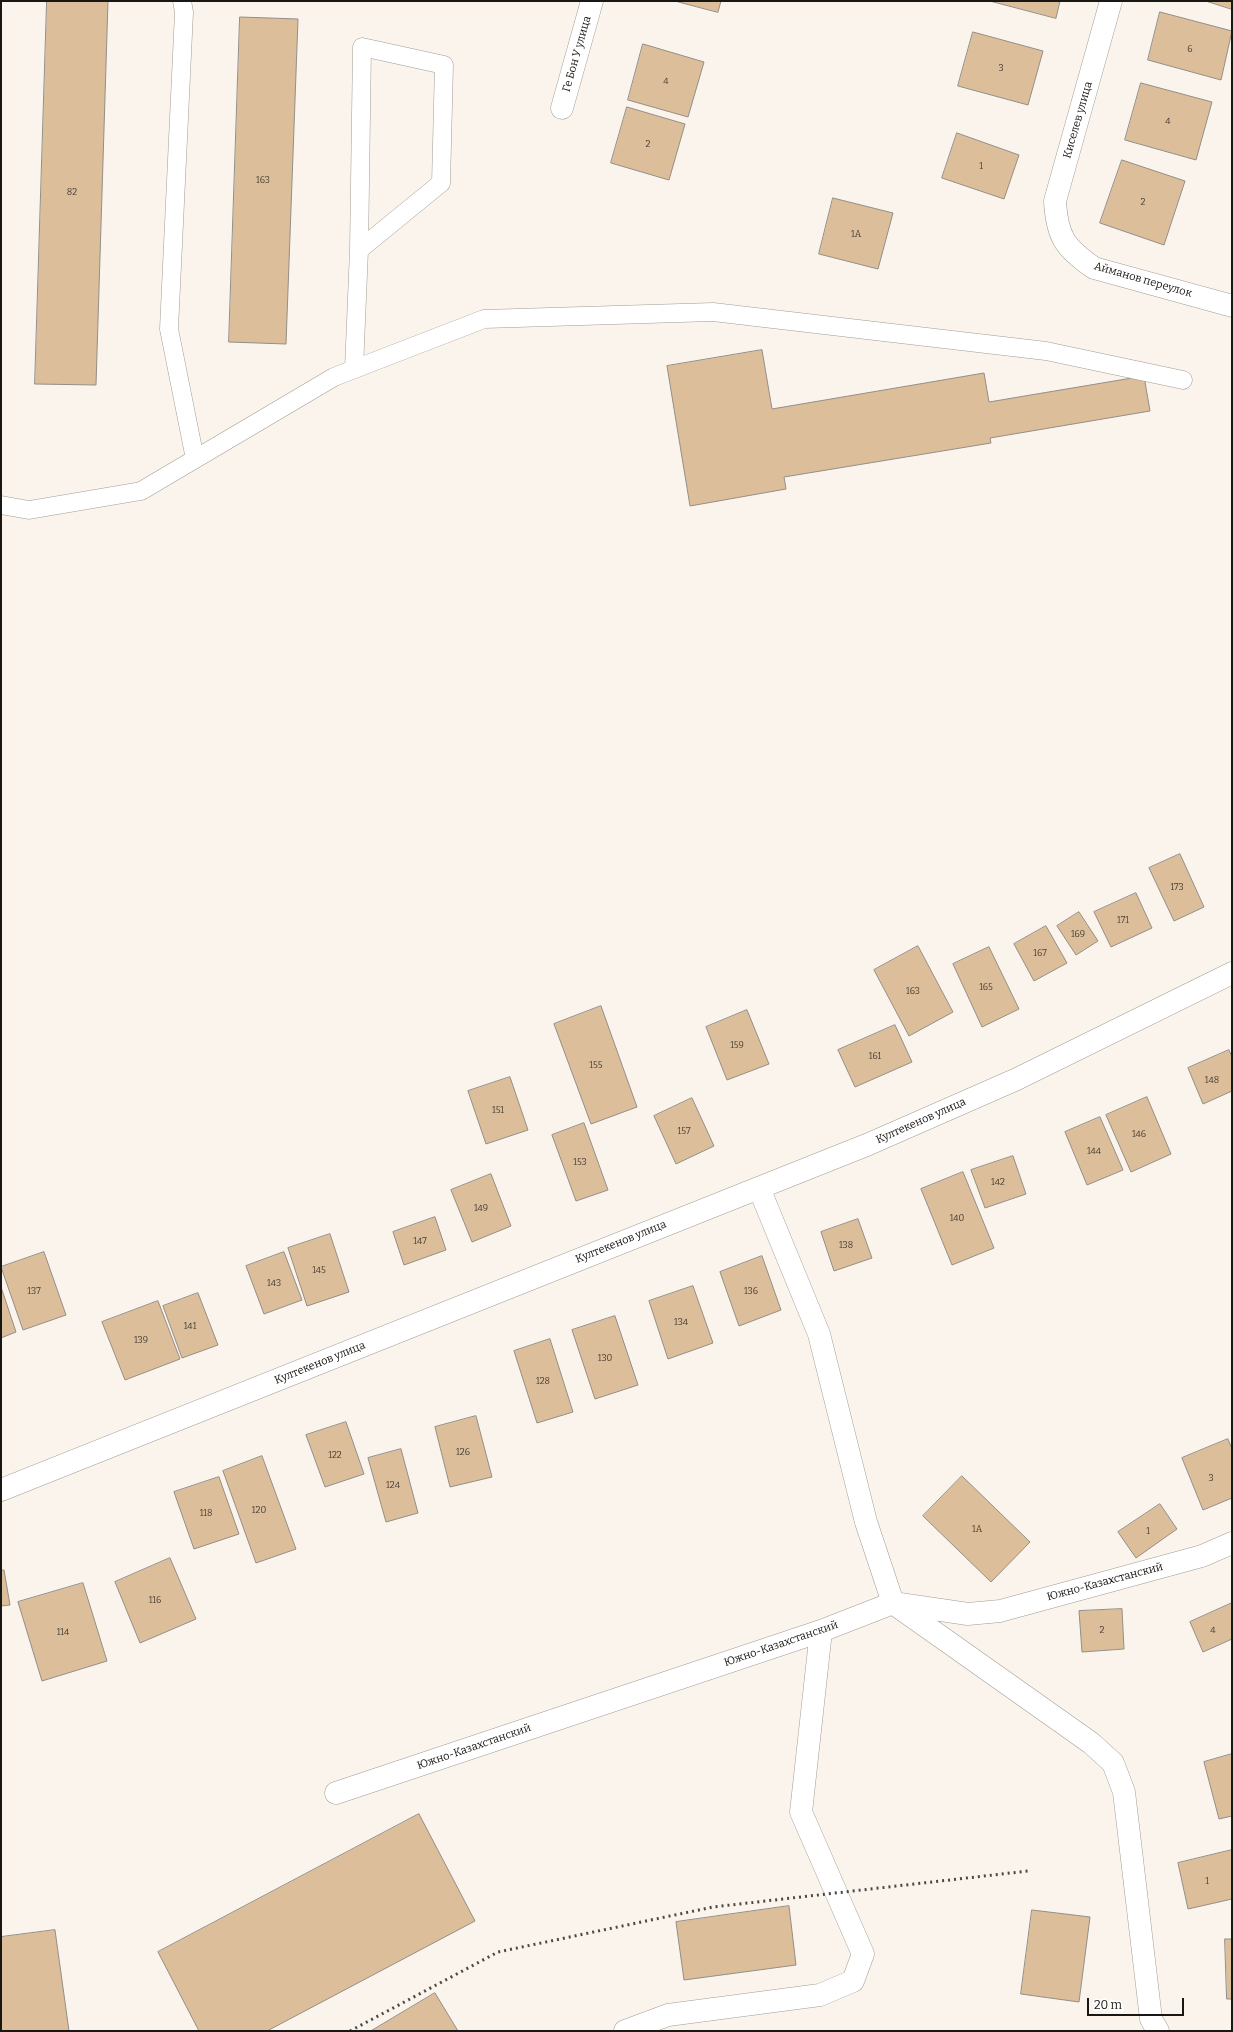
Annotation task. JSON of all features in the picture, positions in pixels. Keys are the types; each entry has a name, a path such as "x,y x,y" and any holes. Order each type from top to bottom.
{"street":[{"name":"Ге Бон У улица","path":"562,108 592,1"},
{"name":"Киселев улица","path":"1062,240 1056,222 1055,201 1111,1"},
{"name":"Айманов переулок","path":"1062,240 1075,255 1094,268 1232,306"},
{"name":"Култекенов улица","path":"1,1490 869,1144 1017,1079 1232,973"},
{"path":"759,1188 819,1334 866,1522 893,1603 1090,1743 1113,1763 1124,1792 1151,2019 1158,2031"},
{"name":"Южно-Казахстанский","path":"336,1793 821,1631 893,1603 968,1614 1000,1611 1202,1556 1232,1543"},
{"path":"625,2031 668,2015 820,1995 853,1981 863,1954 801,1812 821,1631"}],"lane":[{"path":"182,1 184,20 169,329 195,459"},
{"path":"354,368 360,250 362,47 444,65 442,183 360,250"},
{"path":"1,505 29,510 141,491 334,377 484,319 713,312 1046,351 1183,380"}],"building":[{"path":"47,1 108,1 96,385 35,384"},
{"path":"675,1 721,1 718,12"},
{"path":"990,1 1060,1 1056,18"},
{"path":"1206,1 1232,1 1232,9"},
{"path":"1160,12 1232,31 1221,80 1148,60"},
{"path":"240,17 298,19 286,344 229,342"},
{"path":"973,32 1043,51 1028,105 958,86"},
{"path":"643,44 704,62 688,117 628,100"},
{"path":"1141,83 1212,102 1196,160 1125,140"},
{"path":"627,107 685,124 669,180 611,163"},
{"path":"957,133 1019,155 1004,199 942,178"},
{"path":"1122,160 1185,181 1164,245 1100,223"},
{"path":"833,198 893,213 878,269 819,254"},
{"path":"762,350 772,409 984,373 989,402 1144,376 1150,411 990,438 991,443 784,477 786,489 690,506 667,366"},
{"path":"1180,854 1204,907 1174,921 1149,868"},
{"path":"1136,893 1152,928 1111,947 1094,912"},
{"path":"1079,912 1098,941 1076,955 1057,926"},
{"path":"1046,926 1067,963 1034,981 1014,944"},
{"path":"918,946 953,1012 909,1036 874,970"},
{"path":"989,947 1019,1009 982,1027 953,964"},
{"path":"601,1006 637,1107 591,1124 554,1024"},
{"path":"747,1010 769,1064 727,1080 706,1027"},
{"path":"895,1025 912,1062 855,1087 838,1050"},
{"path":"1229,1050 1232,1057 1232,1091 1203,1104 1188,1068"},
{"path":"510,1077 528,1130 486,1144 468,1091"},
{"path":"1147,1097 1171,1154 1131,1172 1106,1115"},
{"path":"692,1098 714,1146 676,1164 654,1116"},
{"path":"1100,1117 1123,1170 1087,1185 1065,1132"},
{"path":"584,1123 608,1190 576,1201 552,1135"},
{"path":"1013,1156 1026,1194 985,1208 971,1170"},
{"path":"963,1172 994,1248 952,1265 921,1189"},
{"path":"491,1174 511,1226 472,1242 451,1190"},
{"path":"435,1217 446,1250 404,1265 393,1232"},
{"path":"858,1219 872,1258 834,1271 821,1232"},
{"path":"330,1234 349,1292 307,1306 288,1248"},
{"path":"44,1252 66,1315 23,1330 1,1267"},
{"path":"284,1252 302,1300 264,1314 246,1266"},
{"path":"762,1256 781,1310 739,1326 720,1272"},
{"path":"693,1286 713,1343 668,1359 649,1301"},
{"path":"1,1287 16,1332 1,1338"},
{"path":"198,1293 218,1345 182,1358 163,1306"},
{"path":"158,1301 180,1359 125,1380 102,1322"},
{"path":"615,1316 638,1385 595,1399 572,1330"},
{"path":"550,1339 573,1412 537,1423 514,1351"},
{"path":"476,1416 492,1477 450,1487 435,1427"},
{"path":"346,1422 364,1474 325,1487 306,1435"},
{"path":"1228,1439 1232,1449 1232,1498 1203,1510 1182,1458"},
{"path":"401,1449 418,1513 386,1522 368,1458"},
{"path":"262,1456 296,1549 256,1563 223,1471"},
{"path":"962,1476 1030,1542 991,1582 923,1516"},
{"path":"219,1477 239,1534 194,1549 174,1492"},
{"path":"1160,1504 1177,1529 1136,1558 1118,1532"},
{"path":"170,1558 196,1619 140,1643 115,1582"},
{"path":"1,1570 4,1570 10,1605 1,1606"},
{"path":"83,1583 107,1661 42,1681 18,1602"},
{"path":"1232,1603 1232,1639 1203,1652 1190,1622"},
{"path":"1122,1609 1124,1649 1082,1652 1079,1611"},
{"path":"1232,1754 1232,1816 1219,1819 1204,1762"},
{"path":"419,1814 475,1921 267,2031 199,2031 158,1952"},
{"path":"1232,1850 1232,1899 1188,1909 1178,1863"},
{"path":"789,1906 796,1965 684,1980 676,1922"},
{"path":"1032,1910 1090,1917 1079,2002 1021,1994"},
{"path":"55,1930 69,2031 1,2031 1,1937"},
{"path":"1225,1939 1232,1939 1232,1999 1227,1999"},
{"path":"435,1993 458,2031 371,2031"}],"railway":[{"path":"350,2031 498,1952 713,1907 1028,1871"}]}
